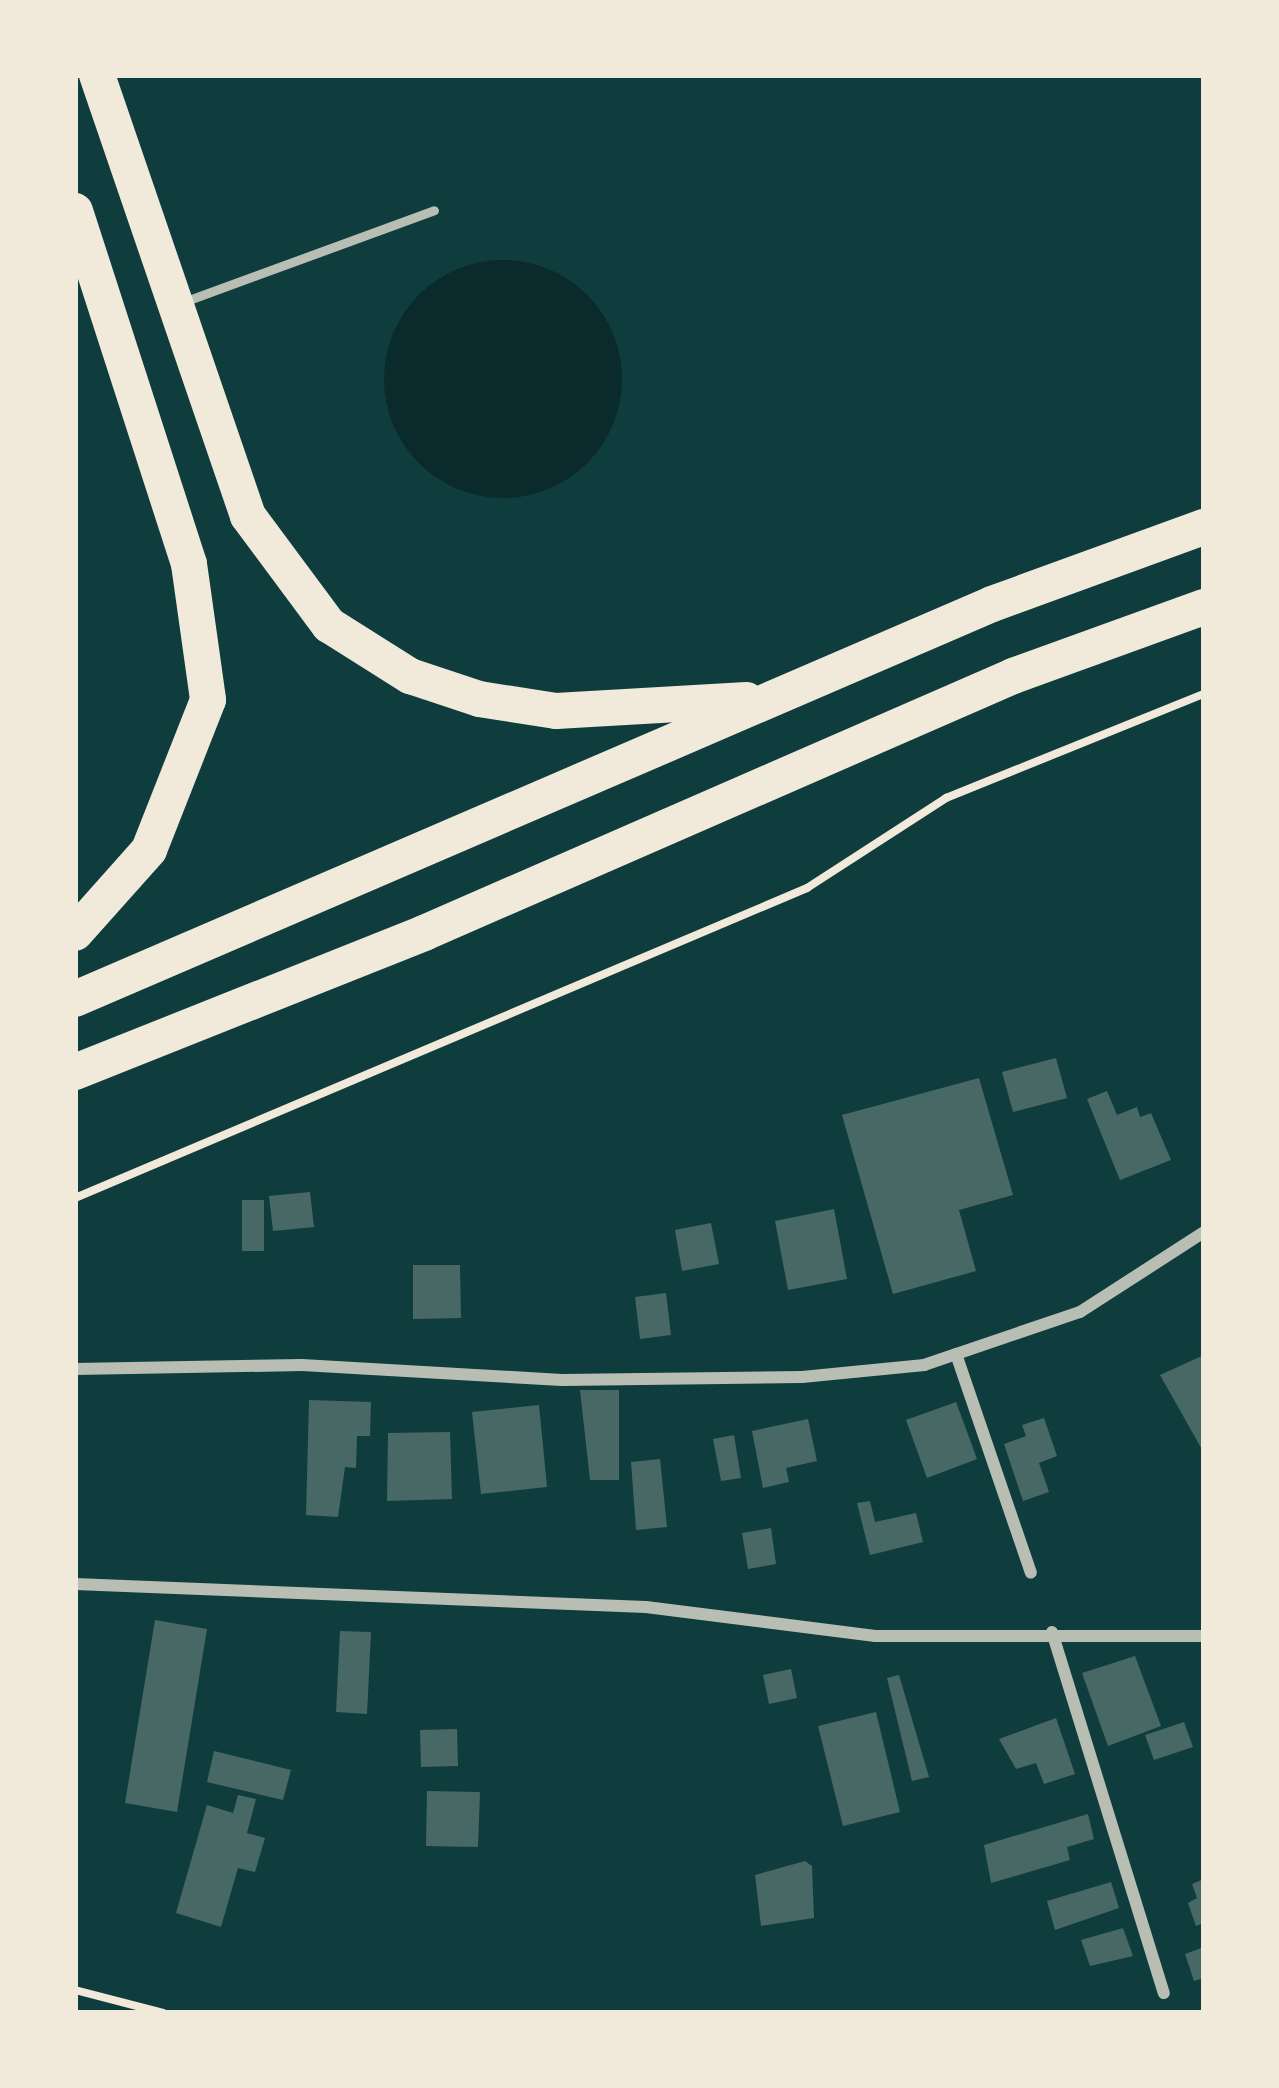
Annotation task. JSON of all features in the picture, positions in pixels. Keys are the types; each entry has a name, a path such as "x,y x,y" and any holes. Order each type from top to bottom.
{"highway":[{"path":"104,86 248,516 329,625 353,645 410,676 479,699 556,711 768,699"},
{"path":"75,211 189,564 208,700 148,850 75,933"},
{"path":"75,1000 992,604 1204,527"},
{"path":"75,1072 424,933 1013,676 1204,607"}],"street":[{"path":"75,1370 302,1365 562,1379 802,1378 956,1354 1080,1312 1204,1232"},
{"path":"956,1354 1031,1573"},
{"path":"75,1583 646,1607 875,1636 1052,1632 1204,1636"},
{"path":"1052,1632 1164,1993"}],"lane":[{"path":"175,304 434,210"}],"path":[{"path":"75,1198 807,887 946,798 1204,694"},
{"path":"75,1990 164,2013"}],"water":[{"path":"503,260 549,269 587,295 613,333 622,379 613,425 587,463 549,489 503,498 457,489 419,463 393,425 384,379 393,333 419,295 457,269"}],"building":[{"path":"1056,1058 1067,1098 1013,1112 1002,1072"},
{"path":"979,1078 1013,1195 959,1210 976,1271 893,1294 842,1115"},
{"path":"1107,1091 1117,1115 1137,1107 1140,1117 1151,1113 1171,1160 1120,1180 1087,1099"},
{"path":"310,1192 314,1227 273,1231 269,1196"},
{"path":"242,1200 264,1200 264,1251 242,1251"},
{"path":"834,1209 847,1279 788,1290 775,1221"},
{"path":"711,1223 719,1264 682,1271 675,1230"},
{"path":"413,1265 460,1265 461,1318 413,1319"},
{"path":"666,1293 671,1335 640,1339 635,1297"},
{"path":"1204,1355 1204,1453 1160,1375"},
{"path":"580,1390 619,1390 619,1480 590,1480"},
{"path":"309,1400 371,1402 370,1436 357,1436 356,1468 345,1467 338,1517 306,1515"},
{"path":"956,1402 977,1459 927,1478 906,1420"},
{"path":"539,1405 547,1487 481,1494 472,1412"},
{"path":"1044,1418 1057,1456 1039,1463 1049,1492 1023,1501 1004,1444 1026,1436 1022,1425"},
{"path":"808,1419 817,1461 786,1468 789,1482 763,1488 752,1431"},
{"path":"450,1432 452,1499 387,1501 388,1433"},
{"path":"734,1435 741,1478 721,1481 713,1439"},
{"path":"660,1459 667,1527 636,1530 631,1462"},
{"path":"870,1501 875,1522 916,1513 923,1542 870,1555 857,1503"},
{"path":"771,1528 776,1564 748,1569 742,1533"},
{"path":"155,1620 207,1629 177,1812 125,1803"},
{"path":"340,1631 371,1632 367,1714 336,1712"},
{"path":"1135,1656 1161,1726 1108,1746 1082,1673"},
{"path":"791,1669 797,1698 769,1704 763,1675"},
{"path":"899,1675 929,1777 912,1781 887,1678"},
{"path":"876,1712 900,1812 843,1826 818,1726"},
{"path":"1056,1718 1075,1774 1044,1784 1036,1763 1016,1769 999,1739"},
{"path":"1184,1722 1193,1747 1154,1760 1145,1735"},
{"path":"457,1729 458,1766 421,1767 420,1730"},
{"path":"214,1751 291,1770 283,1800 207,1782"},
{"path":"427,1791 480,1792 478,1847 426,1846"},
{"path":"238,1795 256,1799 247,1833 265,1838 255,1872 238,1868 221,1927 176,1913 207,1805 233,1813"},
{"path":"1088,1814 1094,1839 1067,1847 1070,1860 991,1883 984,1845"},
{"path":"805,1861 812,1866 814,1918 761,1926 755,1875"},
{"path":"1204,1879 1204,1923 1196,1926 1188,1903 1197,1898 1192,1884"},
{"path":"1111,1882 1119,1908 1055,1930 1047,1901"},
{"path":"1123,1928 1133,1956 1090,1966 1081,1940"},
{"path":"1204,1947 1204,1978 1194,1981 1185,1954"}]}
